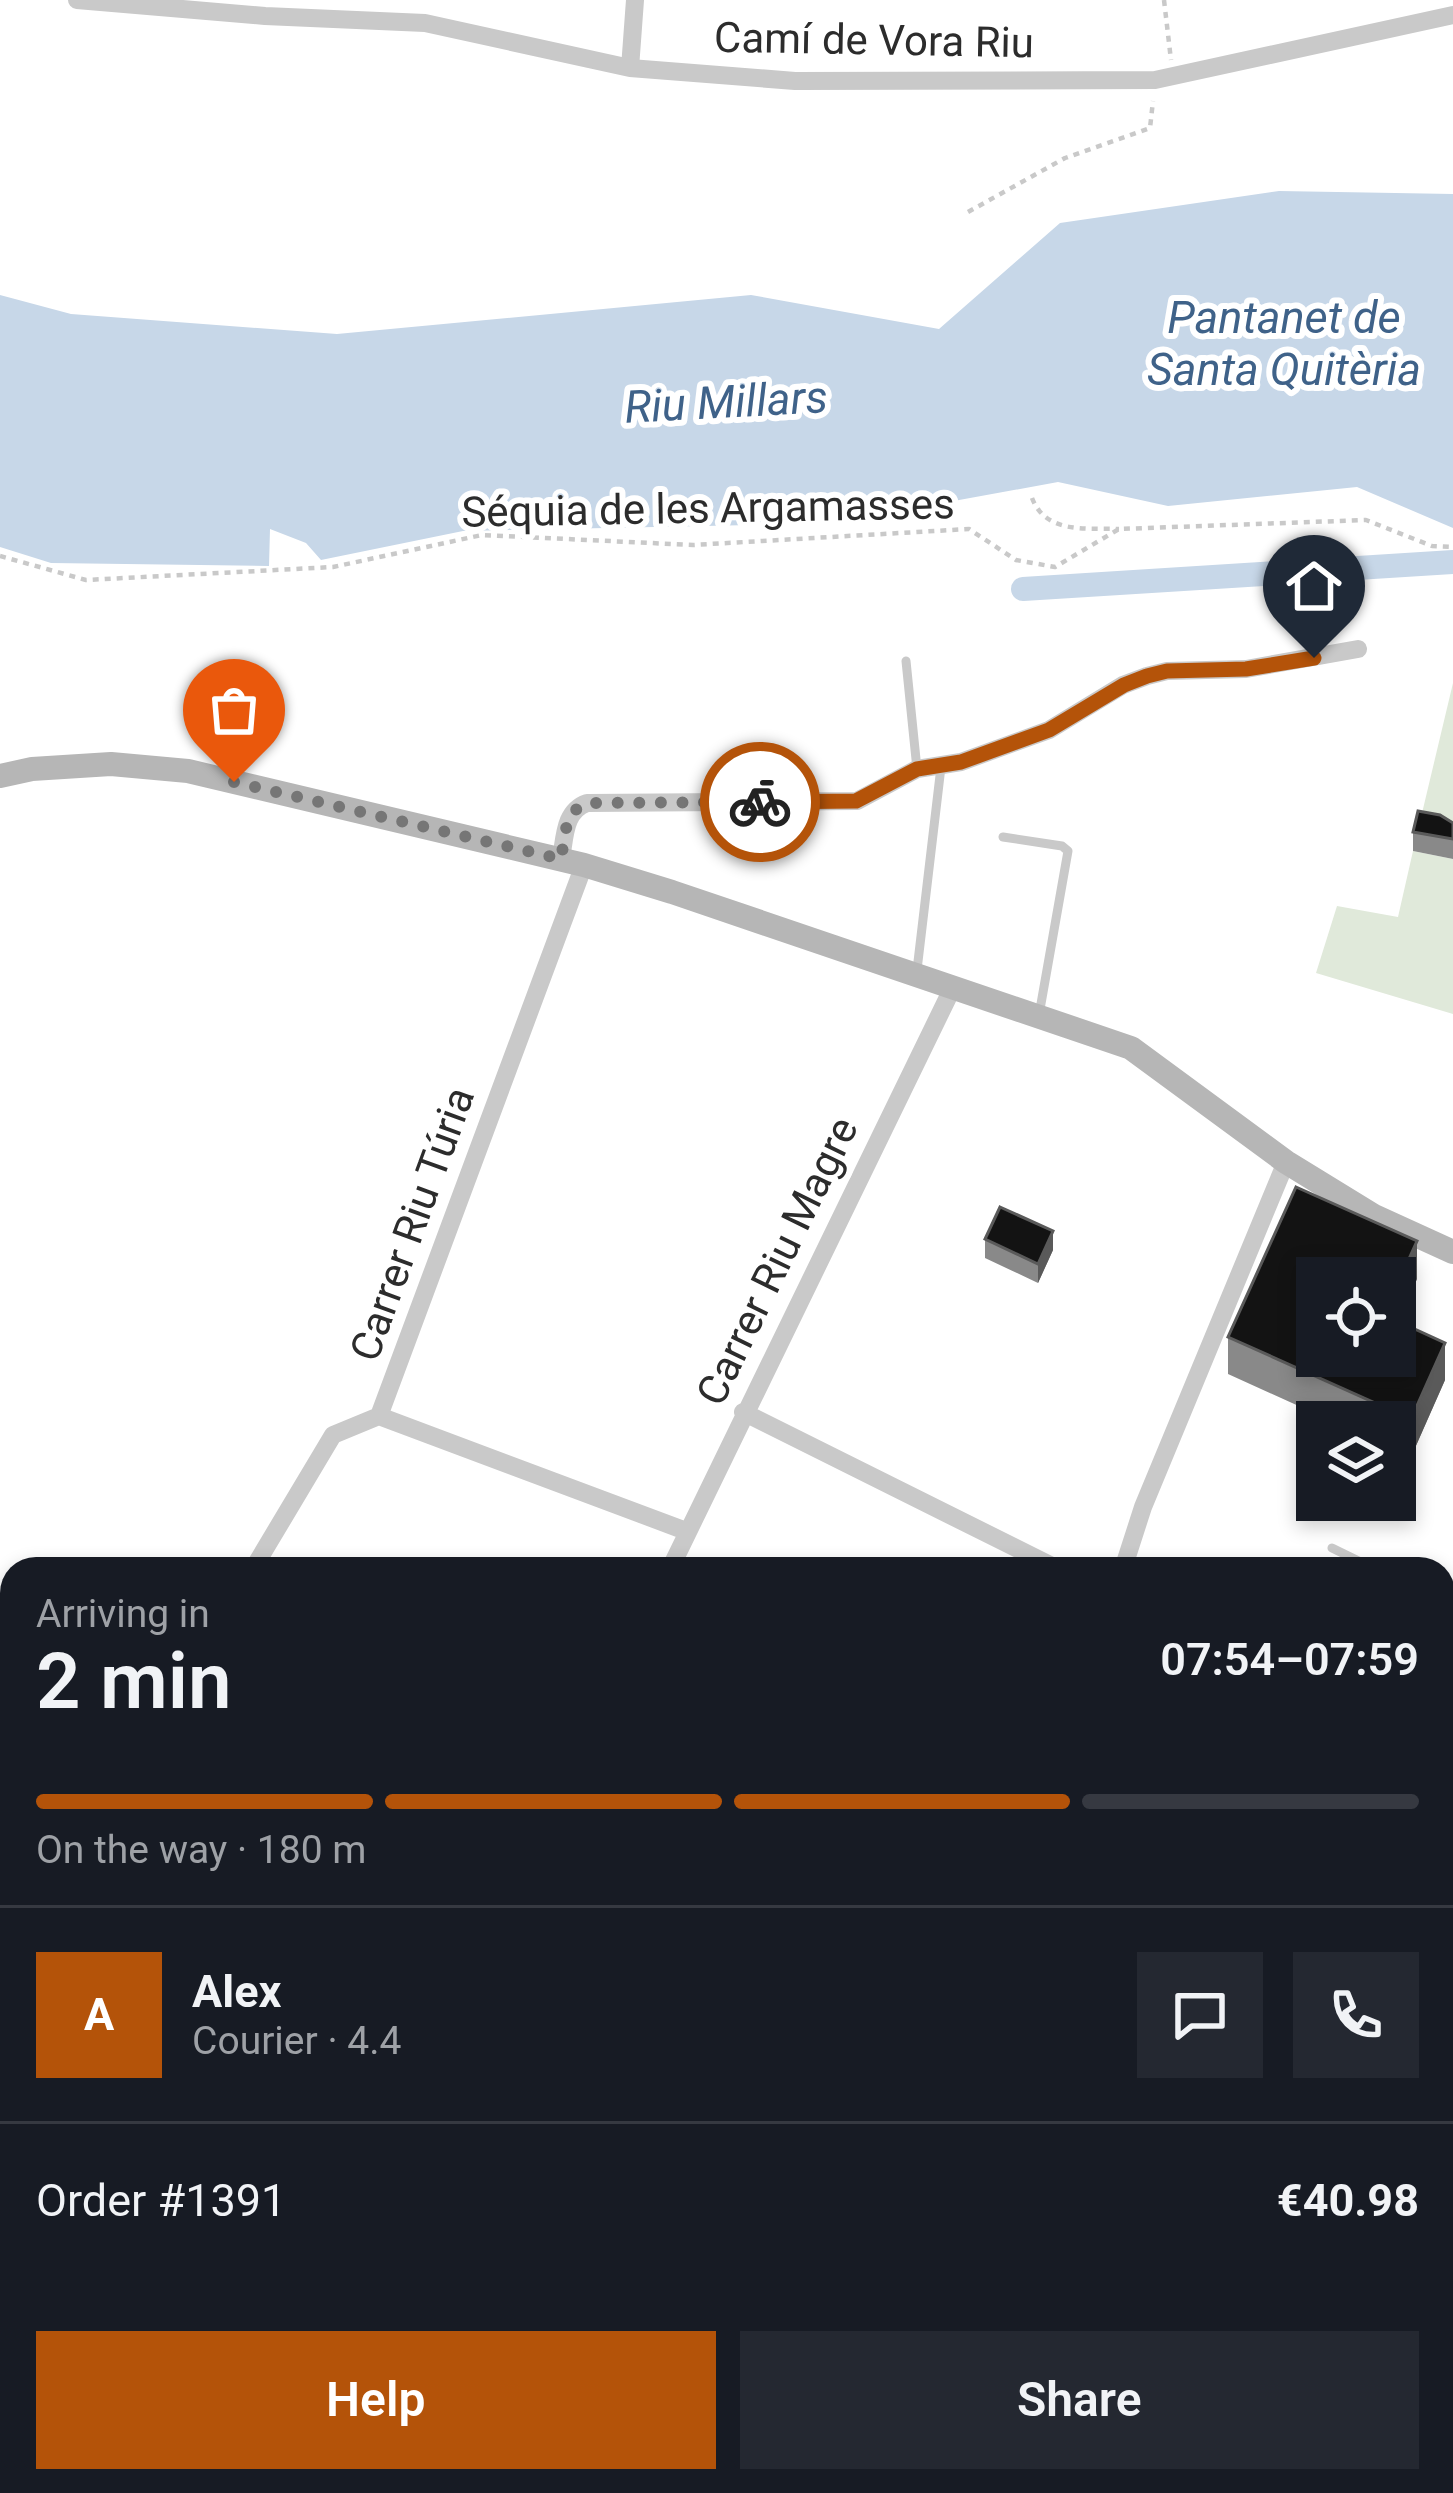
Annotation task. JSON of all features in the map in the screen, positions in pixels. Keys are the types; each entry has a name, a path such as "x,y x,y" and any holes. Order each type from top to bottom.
{"street":[{"name":"Camí de Vora Riu","path":"77,0 267,8 425,23 630,68 795,81 1164,78 1453,15"},
{"path":"630,68 635,0"},
{"path":"917,769 941,767 1049,730 1147,676 1246,669 1358,650"},
{"path":"0,776 111,764 188,771 573,862 1131,1048 1286,1162 1374,1216 1453,1252"},
{"name":"Carrer Riu Túria","path":"261,1557 333,1436 380,1416 573,862 569,816 575,807 587,803 843,802 869,796 917,769"},
{"name":"Carrer Riu Magre","path":"675,1557 953,987"},
{"path":"1128,1557 1143,1507 1286,1162"},
{"path":"743,1412 1034,1557"},
{"path":"380,1416 686,1531"}],"lane":[{"path":"906,661 917,769"},
{"path":"916,975 941,767"},
{"path":"1003,836 1068,851 1039,1015"},
{"path":"1332,1549 1349,1557"}],"path":[{"path":"968,212 1065,158 1150,128 1164,78 1164,0"},
{"path":"1032,498 1054,525 1119,530 1366,520 1432,547 1453,547"},
{"name":"Séquia de les Argamasses","path":"0,556 86,580 333,567 482,535 693,544 969,529 1016,560 1055,567 1119,530"}],"green space":[{"path":"1453,683 1453,842 1418,830"},
{"path":"1413,851 1453,859 1453,1014 1316,973 1337,906 1398,917"}],"water":[{"name":"Pantanet de Santa Quitèria","path":"1279,191 1453,194 1453,528 1357,487 1168,506 1058,482 844,521 828,500 810,506 800,524 463,531 321,560 306,543 270,529 269,566 51,563 0,547 0,295 71,314 337,334 751,295 939,329 1060,223"}],"building":[{"path":"1418,811 1453,823 1453,839 1413,832"},
{"path":"1296,1187 1417,1241 1410,1257 1296,1257 1296,1367 1228,1337"},
{"path":"1000,1207 1053,1231 1038,1264 985,1239"},
{"path":"1416,1330 1445,1343 1416,1408 1416,1401 1371,1401 1317,1377 1416,1377"}],"waterway":[{"path":"1023,589 1453,562"}],"way so far":[{"path":"234,782 561,859 569,816 575,807 587,803 760,802"}],"route":[{"path":"760,802 856,801 917,769 961,762 1049,730 1147,676 1246,669 1314,658"}],"water label":[{"name":"Riu Millars","path":"726,402"}]}
